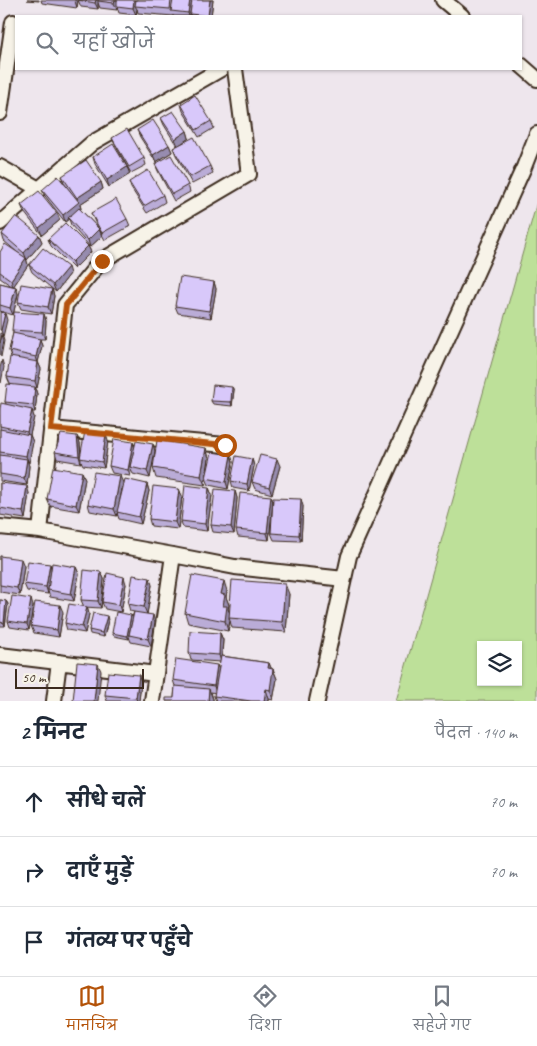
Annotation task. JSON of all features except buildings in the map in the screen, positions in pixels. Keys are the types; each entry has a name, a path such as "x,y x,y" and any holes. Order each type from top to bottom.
{"street":[{"path":"443,0 461,15"},
{"path":"0,113 10,22"},
{"path":"522,66 537,79"},
{"path":"0,223 92,143 219,70"},
{"path":"40,531 66,305 102,261 249,174 235,70"},
{"path":"316,701 349,556 520,176 537,134"},
{"path":"0,167 39,189"},
{"path":"51,429 225,445"},
{"path":"0,527 40,531 235,568 344,579"},
{"path":"152,701 173,555"},
{"path":"0,655 156,674"},
{"path":"54,701 59,662"}],"green space":[{"path":"537,202 537,701 396,701"}],"route":[{"path":"102,261 66,305 51,429 225,445"}]}
